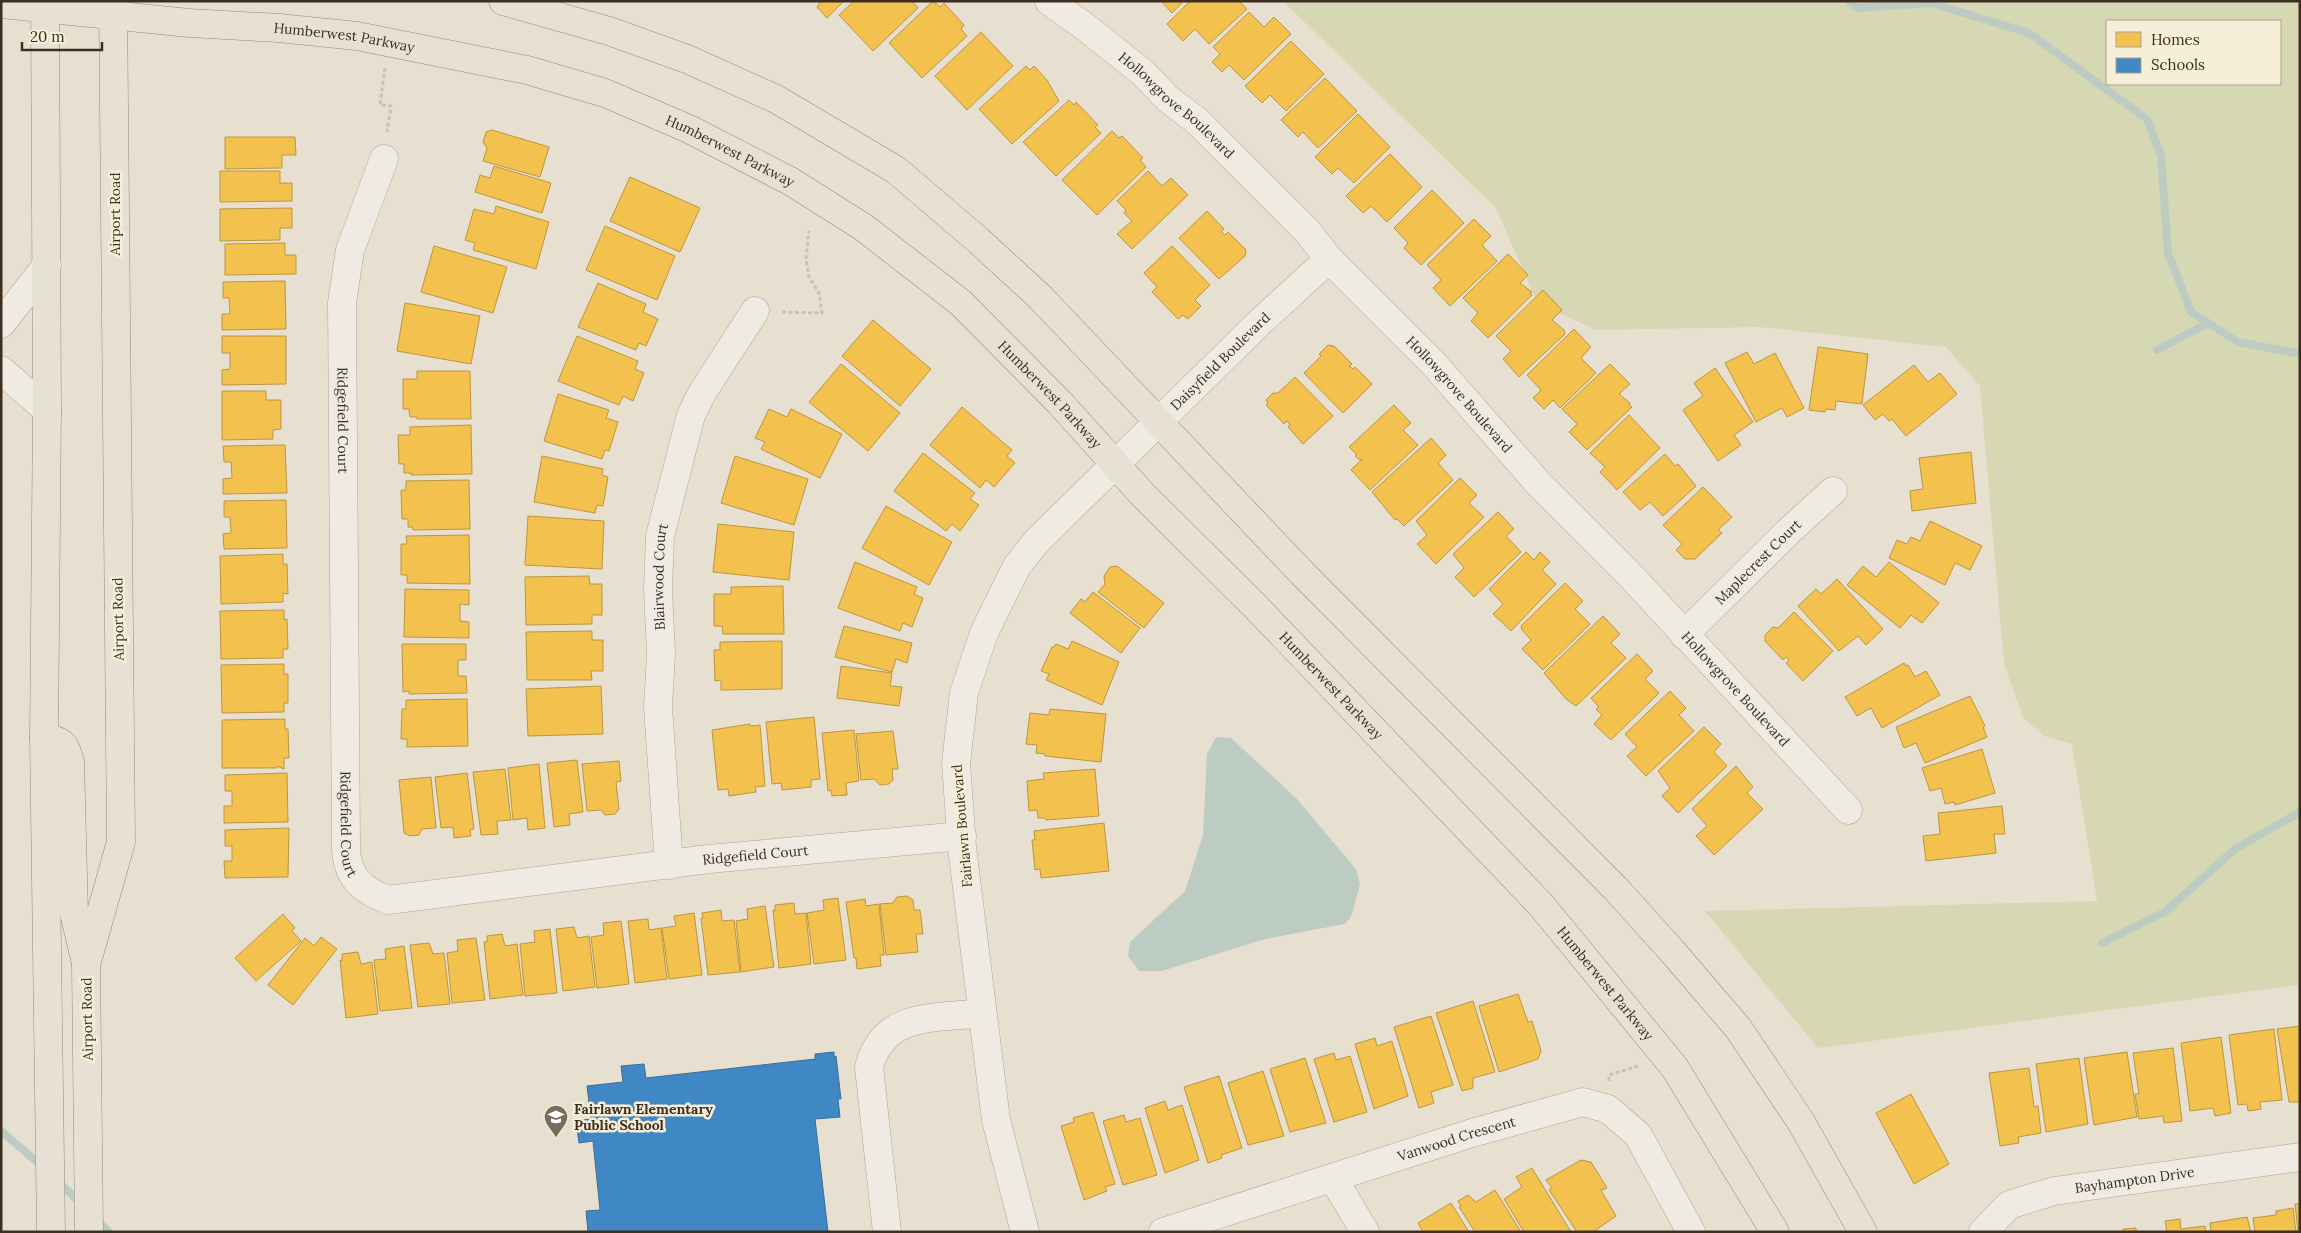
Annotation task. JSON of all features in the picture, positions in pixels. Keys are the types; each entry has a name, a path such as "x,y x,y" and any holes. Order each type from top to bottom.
{"main road":[{"path":"503,1 609,31 687,59 776,99 896,170 1041,298 1158,423 1302,572 1616,890 1672,951 1738,1028 1801,1122 1863,1232"},
{"name":"Humberwest Parkway","path":"1,4 113,8 189,23 307,30 357,36 426,48 527,70 605,93 689,129 790,181 863,227 961,303 1059,402 1114,464 1277,629 1541,905 1675,1068 1775,1232"},
{"path":"45,5 47,410 44,738 51,1232"},
{"name":"Airport Road","path":"89,1232 86,965 121,842 113,8"},
{"path":"44,738 57,739 65,747 70,762 74,913 86,965"}],"street":[{"name":"Hollowgrove Boulevard","path":"1049,1 1143,73 1168,99 1197,121 1307,231 1329,259 1433,363 1538,483 1628,573 1848,810"},
{"name":"Ridgefield Court","path":"384,159 350,250 342,303 346,857 351,874 371,894 388,900 537,879 709,859 962,836"},
{"name":"Daisyfield Boulevard","path":"1114,464 1259,323 1329,259"},
{"path":"1,324 47,266"},
{"name":"Blairwood Court","path":"669,865 658,708 660,536 691,415 702,392 755,311"},
{"path":"1,370 47,410"},
{"name":"Fairlawn Boulevard","path":"1026,1232 996,1120 962,836 956,763 959,732 964,692 984,634 998,603 1022,560 1037,540 1114,464"},
{"name":"Maplecrest Court","path":"1684,635 1789,531 1833,491"},
{"path":"888,1232 869,1067 873,1052 887,1034 907,1022 982,1013"},
{"name":"Vanwood Crescent","path":"1163,1232 1472,1134 1583,1102 1608,1109 1638,1135 1691,1232"},
{"name":"Bayhampton Drive","path":"1983,1232 2009,1205 2054,1191 2300,1157"},
{"path":"1333,1178 1365,1232"}],"path":[{"path":"384,159 391,106 380,105 385,65"},
{"path":"755,311 822,313 819,293 809,277 806,260 809,231"}],"green space":[{"path":"1283,1 2300,1 2300,985 1818,1048 1705,911 2097,901 2072,744 2044,736 2023,717 2004,664 1980,386 1946,347 1759,327 1595,330 1537,302 1496,208"}],"shaded area":[{"path":"1216,737 1231,738 1296,798 1356,869 1360,885 1351,917 1345,924 1265,939 1162,971 1139,971 1128,956 1130,942 1185,891 1203,835 1207,754"}],"building: Homes":[{"path":"821,1 844,1 827,18 817,7"},
{"path":"854,1 912,1 918,8 873,51 839,15"},
{"path":"933,1 940,7 944,3 964,25 961,29 967,36 922,78 889,43"},
{"path":"1161,1 1184,1 1172,13"},
{"path":"1190,1 1239,1 1247,9 1209,44 1195,29 1183,41 1167,24"},
{"path":"1249,12 1264,27 1274,17 1291,34 1244,80 1229,65 1222,72 1212,62 1220,54 1213,47"},
{"path":"981,32 1013,66 967,110 935,76"},
{"path":"1291,41 1324,74 1286,111 1270,95 1262,103 1245,86"},
{"path":"1026,66 1030,70 1034,66 1047,80 1059,101 1012,144 979,109"},
{"path":"1325,78 1357,111 1318,148 1303,132 1298,137 1281,120"},
{"path":"1069,100 1074,105 1076,102 1098,125 1095,127 1101,133 1056,176 1023,142"},
{"path":"1358,114 1390,147 1354,183 1338,168 1332,174 1315,157"},
{"path":"492,130 549,147 540,177 483,161 487,148 483,142 486,132"},
{"path":"1112,131 1119,138 1122,136 1143,158 1140,160 1146,167 1097,215 1062,180"},
{"path":"225,137 295,137 296,155 282,155 282,168 225,169"},
{"path":"1390,154 1422,187 1387,222 1371,206 1363,213 1346,196"},
{"path":"494,166 551,183 542,213 475,192 480,175 490,178"},
{"path":"220,171 280,171 280,183 292,183 292,201 220,202"},
{"path":"1148,171 1162,186 1171,178 1188,195 1132,249 1117,234 1132,221 1124,213 1126,210 1117,201"},
{"path":"630,177 700,208 680,252 610,221"},
{"path":"1432,190 1464,223 1421,265 1404,248 1408,243 1394,228"},
{"path":"496,206 549,222 536,269 473,250 475,243 465,240 474,209 494,214"},
{"path":"292,208 292,228 280,228 280,240 220,241 220,209"},
{"path":"1207,211 1224,229 1221,232 1225,235 1228,232 1246,250 1245,256 1219,279 1179,238"},
{"path":"1474,219 1491,236 1482,245 1497,261 1450,306 1433,288 1441,280 1427,265"},
{"path":"605,226 675,256 657,300 586,270"},
{"path":"285,243 285,255 296,255 296,274 225,275 225,244"},
{"path":"434,246 507,267 493,313 421,292"},
{"path":"1172,246 1210,285 1195,300 1201,306 1188,319 1183,315 1178,319 1152,292 1157,287 1144,273"},
{"path":"1508,254 1528,275 1520,283 1532,292 1530,293 1532,295 1488,338 1471,321 1478,313 1463,298"},
{"path":"285,281 286,329 222,330 222,314 230,314 229,298 223,298 223,282"},
{"path":"598,283 646,304 643,312 658,319 646,346 639,343 636,350 578,327"},
{"path":"1543,290 1562,310 1552,320 1564,330 1565,334 1519,377 1503,359 1511,351 1496,336"},
{"path":"405,303 480,316 471,364 397,351"},
{"path":"873,320 931,369 900,406 842,356"},
{"path":"1574,329 1591,347 1581,358 1596,373 1560,408 1553,400 1544,409 1533,398 1541,390 1527,375"},
{"path":"222,336 286,336 286,384 222,385 222,370 230,369 230,353 222,353"},
{"path":"577,336 638,361 635,369 644,373 633,401 623,396 619,405 558,381"},
{"path":"1328,345 1334,346 1352,364 1349,366 1353,369 1355,367 1372,384 1343,413 1304,373 1321,356 1319,354"},
{"path":"1818,347 1868,354 1862,404 1836,401 1835,410 1826,409 1825,412 1809,410"},
{"path":"1747,352 1754,364 1775,353 1804,408 1787,417 1782,408 1756,422 1725,363"},
{"path":"841,364 900,413 868,451 809,402"},
{"path":"1610,364 1630,384 1619,394 1632,407 1587,450 1569,432 1577,424 1562,409"},
{"path":"1914,365 1928,382 1940,373 1957,394 1906,436 1892,419 1889,421 1883,414 1875,420 1863,405"},
{"path":"1715,368 1753,422 1734,435 1741,445 1718,461 1683,410 1703,396 1694,383"},
{"path":"417,371 470,371 471,419 417,419 417,417 410,417 409,409 403,409 403,379 417,379"},
{"path":"1295,377 1333,416 1303,444 1288,427 1290,425 1287,421 1284,424 1266,405 1268,403 1266,400 1273,393 1278,393"},
{"path":"222,391 266,391 266,400 281,400 281,429 273,430 273,439 222,440"},
{"path":"558,394 609,410 606,418 618,422 609,451 605,450 602,459 544,441"},
{"path":"1394,405 1411,423 1403,430 1418,445 1370,490 1351,470 1362,459 1360,460 1355,456 1357,455 1349,447"},
{"path":"962,407 1012,450 1007,456 1015,463 994,487 986,480 980,488 930,445"},
{"path":"769,409 787,417 791,409 842,434 820,478 761,449 765,442 755,438"},
{"path":"1629,415 1660,448 1617,490 1600,472 1605,467 1590,453"},
{"path":"471,425 472,474 411,475 411,473 404,473 404,464 399,464 398,435 410,435 410,427"},
{"path":"1431,438 1446,455 1438,463 1453,480 1404,526 1397,519 1395,520 1372,492"},
{"path":"285,445 287,493 223,494 223,479 232,478 231,462 224,462 223,446"},
{"path":"1971,452 1976,503 1912,511 1910,491 1923,489 1919,458"},
{"path":"923,453 975,493 970,499 979,505 960,531 952,524 946,531 894,491"},
{"path":"1665,454 1675,466 1678,464 1696,486 1663,516 1650,502 1640,510 1623,492"},
{"path":"542,456 603,469 602,475 608,477 603,506 597,505 595,513 534,502"},
{"path":"735,456 808,479 794,525 721,503"},
{"path":"1460,478 1477,495 1469,503 1484,517 1436,564 1417,544 1427,535 1416,521"},
{"path":"469,480 470,529 413,530 412,527 408,527 408,519 402,519 401,490 406,490 406,481"},
{"path":"1703,487 1732,517 1718,530 1722,533 1695,559 1685,559 1676,550 1682,544 1663,525"},
{"path":"286,500 287,548 224,549 223,534 231,533 230,517 224,517 224,501"},
{"path":"886,506 952,542 929,585 862,548"},
{"path":"1498,512 1514,529 1506,536 1521,552 1474,597 1455,577 1464,568 1453,554"},
{"path":"528,516 604,521 602,569 525,565"},
{"path":"1930,521 1982,546 1970,570 1955,563 1945,585 1889,558 1897,540 1907,544 1911,537 1920,541"},
{"path":"718,524 794,532 789,580 713,572"},
{"path":"469,535 470,584 407,583 407,575 401,575 401,544 407,544 406,536"},
{"path":"1526,552 1534,560 1540,552 1550,562 1542,570 1556,584 1511,631 1493,614 1503,604 1489,589"},
{"path":"283,554 283,564 287,564 288,594 283,593 283,602 221,604 220,556"},
{"path":"855,562 917,587 914,594 923,598 912,627 903,623 900,631 838,608"},
{"path":"1889,562 1939,603 1922,623 1911,615 1900,628 1847,585 1863,566 1876,577"},
{"path":"1117,566 1164,603 1144,628 1098,592 1105,584 1104,576 1110,567"},
{"path":"589,576 590,584 602,584 602,615 592,615 592,624 526,625 525,577"},
{"path":"1837,579 1883,629 1866,645 1858,636 1839,651 1798,606 1816,589 1821,594"},
{"path":"1565,583 1583,601 1575,609 1590,624 1543,670 1522,649 1531,640 1522,630 1521,626"},
{"path":"783,586 784,634 723,634 722,626 714,626 714,594 731,594 731,587"},
{"path":"405,589 469,590 469,605 460,604 460,621 469,622 469,638 404,637"},
{"path":"1093,592 1140,628 1121,653 1070,613 1081,599 1085,602"},
{"path":"284,610 284,620 287,619 288,649 283,649 283,658 221,659 220,611"},
{"path":"1794,612 1833,651 1803,681 1786,663 1789,660 1786,657 1783,660 1765,641 1765,635 1773,627 1778,628"},
{"path":"1603,616 1620,634 1611,643 1626,658 1576,706 1566,699 1544,673"},
{"path":"844,626 912,643 907,663 896,659 892,672 835,657"},
{"path":"592,631 592,640 603,640 603,671 591,671 592,680 527,680 526,632"},
{"path":"782,641 782,689 721,690 721,680 715,681 714,650 720,650 720,642"},
{"path":"1072,641 1119,662 1102,705 1046,680 1049,674 1041,671 1052,647 1056,644 1068,649"},
{"path":"402,644 466,644 466,660 458,660 458,676 466,676 467,693 409,694 409,691 403,692"},
{"path":"1637,654 1653,671 1645,679 1659,693 1611,740 1594,724 1602,715 1596,709 1599,707 1591,698"},
{"path":"1904,663 1906,666 1908,665 1915,677 1926,671 1940,695 1882,728 1871,708 1857,716 1845,697"},
{"path":"284,664 284,674 288,674 288,703 284,703 284,712 222,713 221,665"},
{"path":"841,666 892,673 890,686 902,687 899,706 837,698"},
{"path":"601,686 603,734 528,736 526,689"},
{"path":"1670,691 1686,708 1679,715 1694,731 1646,776 1627,756 1637,747 1625,734"},
{"path":"1970,696 1985,726 1983,727 1987,737 1925,763 1916,743 1904,748 1896,727"},
{"path":"467,699 468,746 407,747 407,739 401,739 402,709 406,709 406,700"},
{"path":"1050,709 1106,714 1101,762 1045,756 1045,754 1036,753 1037,745 1026,744 1030,713 1049,715"},
{"path":"814,717 820,779 811,780 811,787 782,790 781,783 772,784 766,722"},
{"path":"285,719 285,729 288,729 289,758 284,758 284,769 277,766 277,768 222,768 222,720"},
{"path":"750,724 750,726 760,725 765,786 755,787 756,792 729,796 728,789 718,790 712,730"},
{"path":"1704,727 1721,744 1714,752 1727,766 1678,813 1662,796 1670,788 1658,771"},
{"path":"854,730 859,781 846,783 847,795 832,796 831,790 828,791 822,733"},
{"path":"893,731 898,769 892,769 893,780 889,784 880,785 874,779 861,780 856,734"},
{"path":"1982,749 1995,793 1955,805 1954,802 1945,804 1941,788 1930,791 1922,768"},
{"path":"577,760 583,812 569,814 570,825 554,827 547,763"},
{"path":"619,761 621,781 616,782 619,809 615,814 605,815 601,810 587,811 582,764"},
{"path":"539,764 545,828 528,830 527,818 513,820 508,768"},
{"path":"1736,766 1753,787 1747,793 1763,809 1714,855 1696,836 1707,826 1692,809"},
{"path":"505,769 511,820 497,821 498,834 481,835 473,772"},
{"path":"1095,769 1099,816 1046,820 1045,818 1038,818 1037,810 1029,811 1027,781 1044,779 1043,773"},
{"path":"287,773 288,822 224,823 224,806 232,806 232,791 225,791 225,775"},
{"path":"467,773 474,829 470,830 471,836 454,838 453,827 441,828 435,777"},
{"path":"431,777 436,828 422,829 419,835 410,836 404,833 399,780"},
{"path":"2002,806 2005,834 1994,834 1996,853 1926,861 1923,836 1940,834 1938,813"},
{"path":"1104,823 1109,871 1041,878 1040,869 1035,870 1032,840 1035,840 1034,831"},
{"path":"289,828 288,877 225,878 224,861 232,861 232,846 225,846 225,830"},
{"path":"907,896 913,900 914,910 920,910 923,934 916,934 918,952 886,955 880,904 893,903 897,897"},
{"path":"838,898 846,960 814,964 807,913 824,910 823,900"},
{"path":"865,899 866,906 879,904 884,955 880,955 881,966 857,969 846,902"},
{"path":"794,903 795,914 806,913 811,964 779,968 773,910 775,911 775,905"},
{"path":"765,906 774,967 741,972 736,921 748,919 747,909"},
{"path":"721,910 722,921 734,920 740,972 708,975 702,913"},
{"path":"694,913 702,975 669,979 662,928 676,926 674,916"},
{"path":"283,914 295,928 292,931 301,941 256,981 235,958"},
{"path":"648,919 649,930 661,928 667,979 635,983 628,921"},
{"path":"621,921 629,984 597,988 591,937 604,935 603,923"},
{"path":"574,927 577,938 589,936 595,987 563,991 556,929"},
{"path":"550,929 557,993 525,996 520,944 535,942 534,931"},
{"path":"502,934 505,946 517,944 523,995 490,999 484,942 487,942 487,936"},
{"path":"321,937 337,949 293,1005 268,985 305,938 314,946"},
{"path":"476,938 485,1000 452,1003 447,953 458,951 457,940"},
{"path":"429,943 433,954 444,953 450,1004 418,1007 410,945"},
{"path":"404,946 412,1008 380,1011 374,960 386,959 385,949"},
{"path":"358,952 361,964 372,962 378,1014 346,1018 340,960 342,961 342,954"},
{"path":"1518,994 1528,1022 1532,1021 1541,1051 1538,1059 1499,1072 1479,1006"},
{"path":"1473,1001 1495,1072 1473,1078 1473,1088 1462,1091 1436,1013"},
{"path":"1431,1016 1453,1085 1431,1092 1434,1103 1419,1108 1394,1027"},
{"path":"2300,1026 2300,1102 2289,1102 2277,1029"},
{"path":"2274,1029 2282,1100 2260,1102 2261,1109 2248,1111 2247,1104 2238,1105 2229,1035"},
{"path":"2221,1037 2231,1113 2215,1116 2213,1108 2190,1111 2181,1043"},
{"path":"1375,1038 1377,1046 1392,1041 1408,1096 1374,1109 1355,1044"},
{"path":"2173,1048 2182,1121 2164,1123 2163,1116 2139,1119 2135,1094 2139,1094 2133,1053"},
{"path":"2127,1052 2137,1117 2094,1125 2084,1058"},
{"path":"1334,1053 1336,1060 1350,1056 1367,1112 1334,1122 1314,1059"},
{"path":"1305,1058 1326,1123 1290,1132 1270,1069"},
{"path":"2079,1058 2088,1124 2046,1132 2036,1064"},
{"path":"2029,1068 2034,1107 2038,1106 2041,1133 2018,1137 2019,1143 2000,1146 1989,1073"},
{"path":"1263,1071 1284,1136 1248,1145 1228,1083"},
{"path":"1219,1076 1242,1148 1221,1155 1222,1158 1208,1163 1184,1087"},
{"path":"1911,1094 1949,1164 1914,1184 1876,1113"},
{"path":"1165,1101 1168,1110 1182,1105 1199,1160 1165,1173 1145,1108"},
{"path":"1093,1112 1115,1184 1105,1187 1107,1191 1084,1200 1061,1126 1074,1122 1073,1118"},
{"path":"1124,1115 1126,1122 1140,1118 1157,1175 1123,1185 1103,1121"},
{"path":"1581,1160 1591,1162 1607,1188 1601,1190 1616,1216 1593,1232 1577,1232 1549,1190 1552,1188 1546,1180"},
{"path":"1532,1168 1571,1232 1524,1232 1504,1199 1522,1187 1516,1177"},
{"path":"1495,1190 1521,1232 1475,1232 1459,1207 1461,1206 1458,1201 1468,1195 1476,1202"},
{"path":"1451,1203 1469,1232 1423,1232 1418,1223"},
{"path":"2295,1204 2300,1204 2300,1232 2298,1232"},
{"path":"2293,1208 2296,1232 2255,1232 2253,1218 2276,1215 2276,1211"},
{"path":"2247,1217 2251,1232 2211,1232 2210,1223"},
{"path":"2180,1219 2181,1229 2205,1226 2206,1232 2167,1232 2165,1221"},
{"path":"2136,1228 2136,1232 2123,1232 2123,1229"}],"building: Schools":[{"path":"834,1052 841,1099 838,1099 840,1117 815,1119 828,1232 588,1232 586,1211 600,1210 593,1141 579,1143 576,1121 591,1119 587,1086 623,1082 621,1066 644,1064 646,1078 815,1059 815,1054"}],"waterway":[{"path":"1849,1 1857,8 1931,3 2029,33 2147,119 2161,156 2168,253 2191,312 2238,342 2300,354"},
{"path":"2157,350 2208,323"},
{"path":"2102,943 2165,912 2235,849 2300,812"},
{"path":"1,1131 43,1167"},
{"path":"57,1180 81,1204"},
{"path":"96,1219 109,1232"}],"place":[{"name":"Fairlawn Elementary Public School","path":"556,1138"}]}
